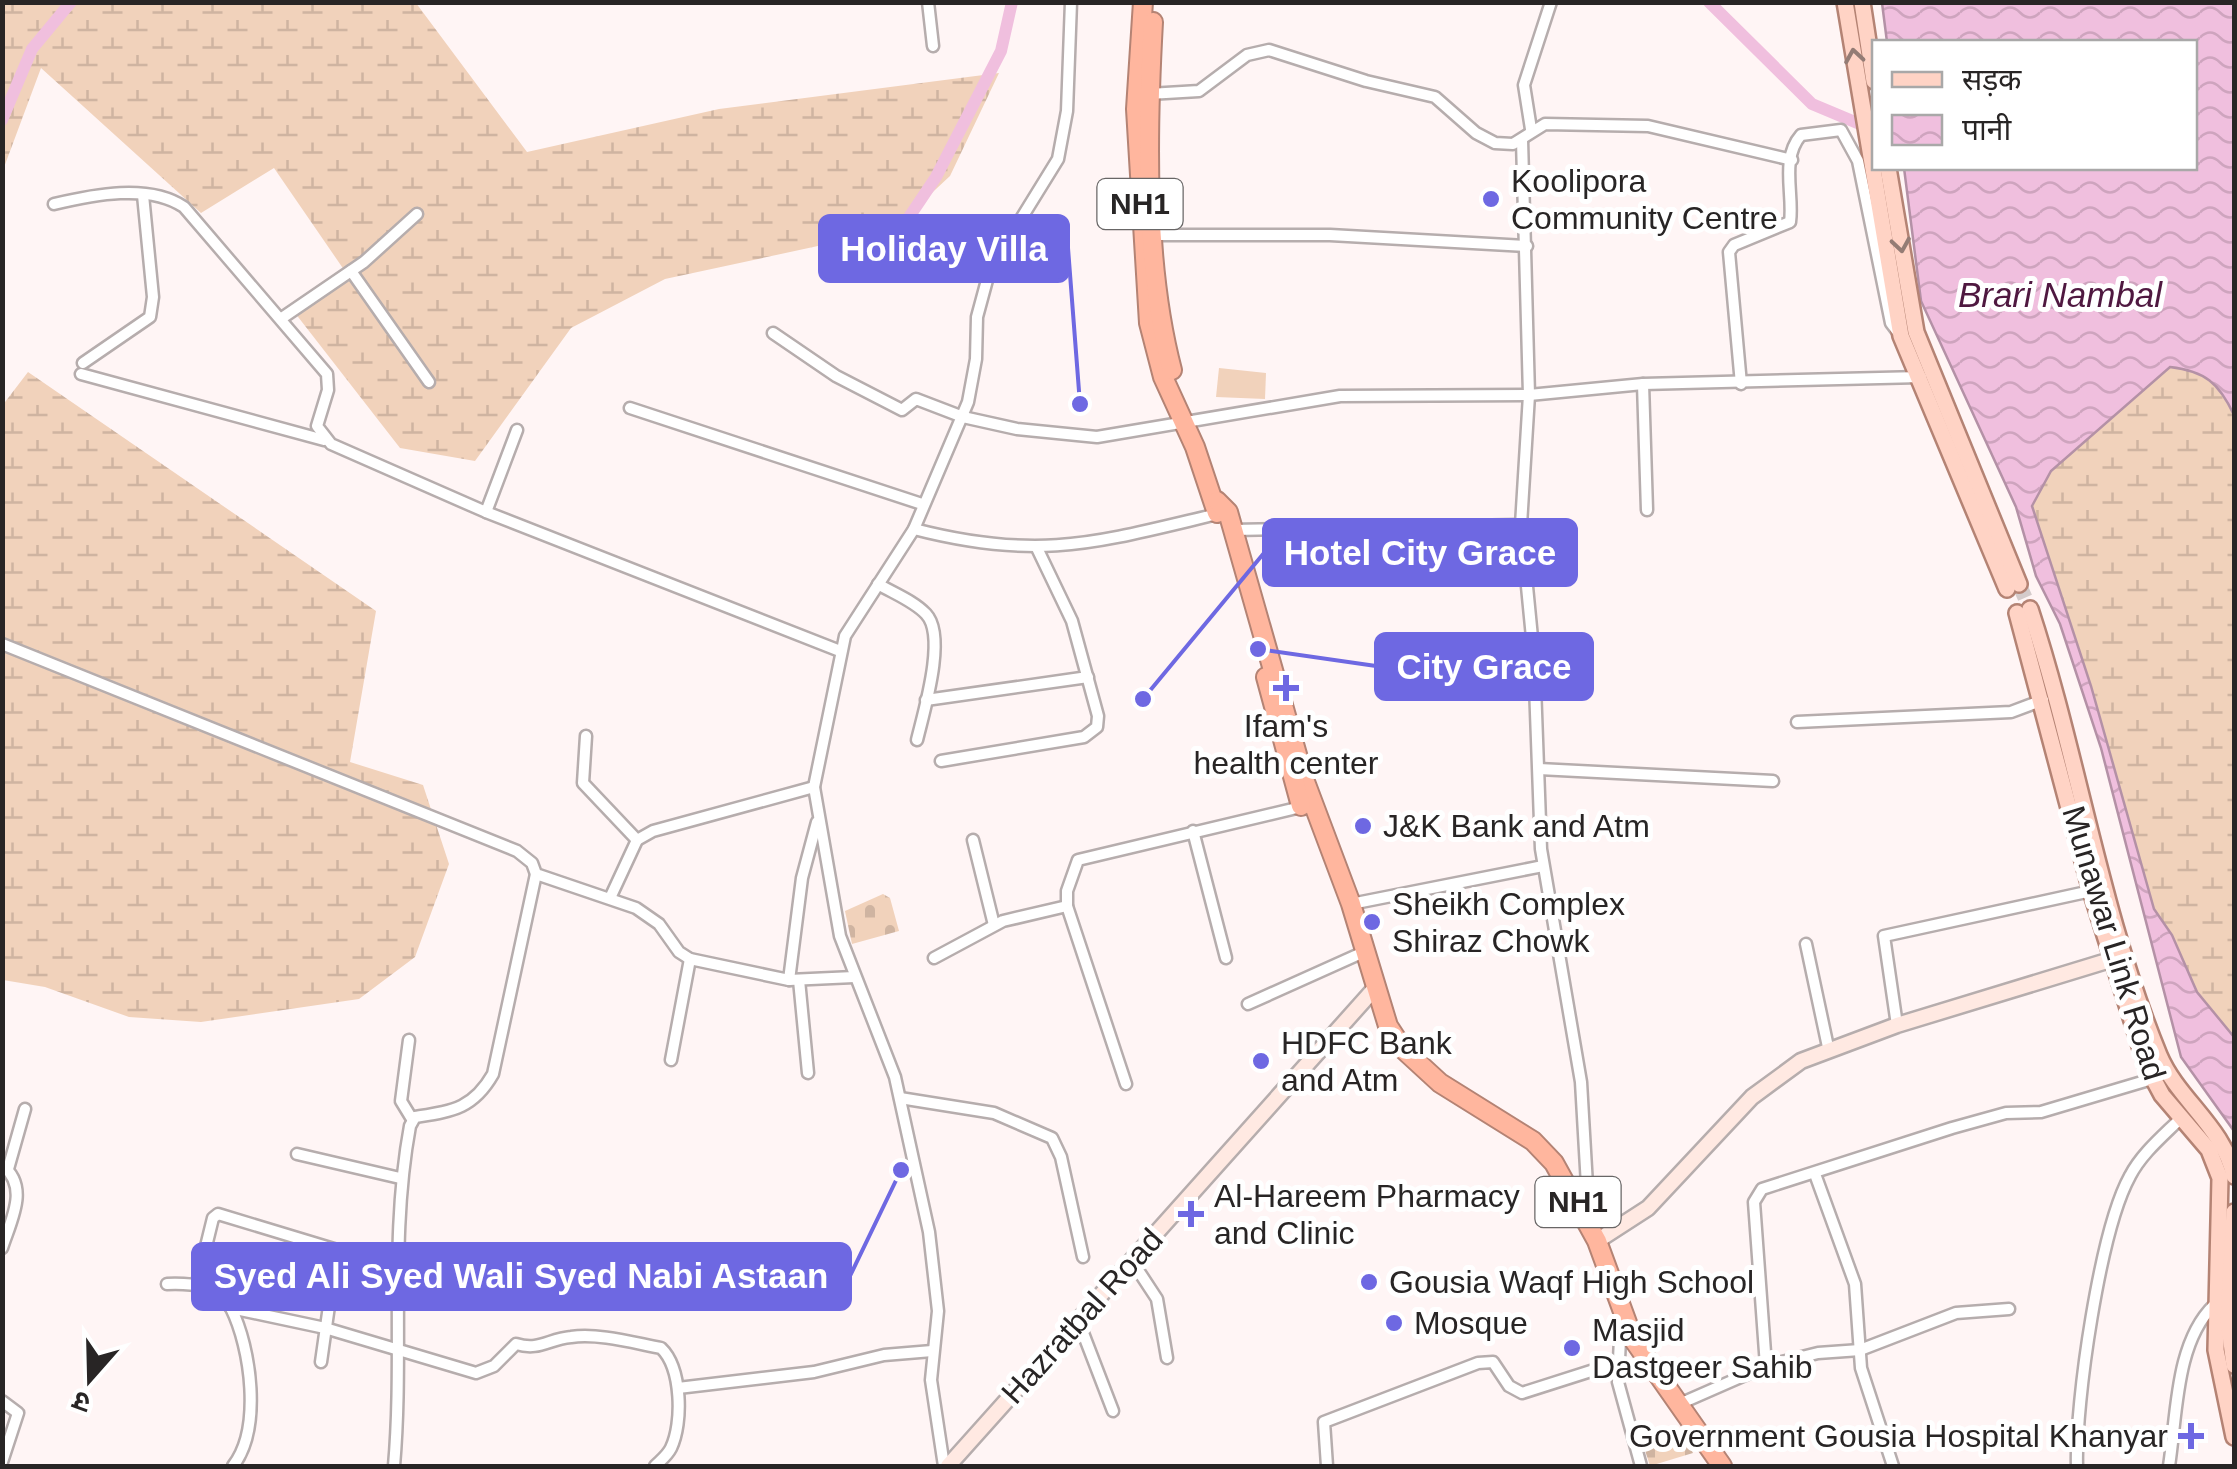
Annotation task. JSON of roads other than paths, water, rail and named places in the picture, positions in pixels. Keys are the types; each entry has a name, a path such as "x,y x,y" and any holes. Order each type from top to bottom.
{"highway":[{"name":"NH1","path":"1143,2 1136,109 1146,305 1154,348 1224,514 1304,779 1329,841 1329,854"},
{"name":"NH1","path":"1154,2 1149,94 1155,234 1160,309 1174,400"},
{"name":"NH1","path":"1224,514 1301,807 1316,842 1329,854 1351,904 1388,1026 1403,1049 1440,1083 1544,1152 1594,1234 1622,1316 1676,1405 1722,1466"}],"main road":[{"path":"1845,2 1872,151"},
{"path":"1862,2 1872,68"},
{"path":"1875,170 1904,328 2013,586"},
{"path":"1888,170 1904,328"},
{"name":"Munawar Link Road","path":"2023,611 2152,1079 2216,1164 2229,1233 2234,1365"},
{"name":"Munawar Link Road","path":"2050,699 2092,891 2175,1086 2226,1150 2234,1176"},
{"path":"1594,1234 1648,1208 1752,1098 1828,1047 2119,958"},
{"name":"Hazratbal Road","path":"946,1466 1376,987"},
{"name":"Munawar Link Road","path":"2229,1233 2214,1306 2216,1350 2234,1437"}],"street":[{"path":"928,2 934,46"},
{"path":"946,1466 932,1398 932,1351 938,1310 934,1262 900,1098 880,1034 840,936 814,787 840,651 851,622 914,528 963,417 974,379 977,317 990,269 1048,177 1064,138 1071,2"},
{"path":"1532,129 1524,85 1551,2"},
{"path":"1149,94 1199,91 1246,55 1269,50 1349,76 1435,97 1495,143 1522,140 1532,129 1544,124 1648,126 1792,160"},
{"path":"1741,384 1729,252 1734,245 1790,222 1792,160 1801,135 1837,129 1844,134 1858,161 1891,323 1904,328"},
{"path":"1522,140 1529,394 1521,525 1543,866 1581,1082 1594,1234"},
{"path":"54,204 105,195 174,200 184,207 327,374 328,390 317,426 324,440"},
{"path":"143,196 153,297 150,317 82,368 324,440 486,512 840,651"},
{"path":"282,318 351,271 417,214"},
{"path":"1155,234 1330,235 1527,246"},
{"path":"351,271 429,382"},
{"path":"774,332 836,376 900,409 916,399 963,417 1016,429 1097,437 1340,396 1529,394 1643,384 1924,377"},
{"path":"1643,384 1647,510"},
{"path":"630,408 922,504"},
{"path":"486,512 517,430"},
{"path":"914,528 972,543 1037,548 1091,544 1224,514 1521,525"},
{"path":"940,761 1093,733 1098,716 1072,621 1037,548"},
{"path":"878,584 916,606 932,623 935,647 918,740"},
{"path":"2,644 517,851 532,864 536,874 493,1074 464,1107 412,1119"},
{"path":"926,700 1088,677"},
{"path":"1797,722 2011,712 2050,699"},
{"path":"586,736 581,773 586,789 637,840"},
{"path":"1538,770 1773,782"},
{"path":"611,896 637,840 667,825 814,787"},
{"path":"1126,1084 1067,906 1078,860 1301,807"},
{"path":"808,1073 794,980 802,878 818,822"},
{"path":"1194,831 1226,958"},
{"path":"973,840 994,925"},
{"path":"1351,904 1543,866"},
{"path":"536,874 611,896 649,916 690,959 794,980 854,977"},
{"path":"1897,1025 1884,936 2092,891"},
{"path":"934,958 994,925 1067,906"},
{"path":"1806,944 1828,1047"},
{"path":"1248,1004 1366,950"},
{"path":"671,1060 690,959"},
{"path":"394,1466 400,1178 412,1119 401,1101 410,1040"},
{"path":"1766,1366 1755,1197 1762,1189 2006,1113 2041,1112 2152,1079"},
{"path":"900,1098 994,1114 1052,1138 1061,1157 1083,1257"},
{"path":"2,1248 18,1198 18,1185 5,1167 25,1109"},
{"path":"2077,1466 2077,1418 2086,1361 2121,1198 2139,1160 2181,1118"},
{"path":"297,1154 400,1178"},
{"path":"1814,1174 1854,1284 1865,1383 1892,1466"},
{"path":"197,1284 212,1218 218,1214 337,1250 396,1263"},
{"path":"320,1362 337,1250"},
{"path":"1132,1262 1160,1306 1168,1358"},
{"path":"168,1284 197,1284 222,1297 239,1324 249,1408 246,1444 234,1466"},
{"path":"2169,1466 2188,1348 2195,1326 2214,1306"},
{"path":"231,1308 325,1328 476,1373 494,1366 512,1344 539,1348 560,1339 588,1336 661,1348 670,1359 678,1388 674,1442 655,1466"},
{"path":"1676,1405 1766,1366 1818,1353 1860,1350 1956,1313 2009,1308"},
{"path":"1622,1316 1616,1363 1641,1466"},
{"path":"1078,1320 1113,1410"},
{"path":"678,1388 814,1372 884,1355 932,1351"},
{"path":"1327,1466 1324,1422 1444,1375 1493,1362 1509,1386 1522,1393 1616,1363"},
{"path":"2,1401 18,1413 3,1461 16,1466"}],"water":[{"name":"Brari Nambal","path":"1882,3 2234,3 2234,415 2210,380 2170,367 2051,471 2032,506 2091,686 2154,909 2172,935 2197,992 2234,1037 2234,1131 2181,1057 2101,748 2060,624 2036,576 2016,507 1921,301 1904,170 2197,170 2197,40 1887,40"}],"waterway":[{"path":"2,120 32,49 71,2"},
{"path":"839,272 875,259 893,241 936,177 1001,51 1012,2"},
{"path":"1709,2 1812,104 1872,129"}],"tunnel":[{"path":"2019,584 2030,609"}],"place":[{"name":"Koolipora Community Centre","path":"1491,199"},
{"name":"Holiday Villa","path":"1080,404"},
{"name":"City Grace","path":"1258,649"},
{"name":"Ifam's health center","path":"1286,688"},
{"name":"Hotel City Grace","path":"1143,699"},
{"name":"J&K Bank and Atm","path":"1363,826"},
{"name":"Sheikh Complex Shiraz Chowk","path":"1372,922"},
{"name":"HDFC Bank and Atm","path":"1261,1061"},
{"name":"Syed Ali Syed Wali Syed Nabi Astaan","path":"901,1170"},
{"name":"Al-Hareem Pharmacy and Clinic","path":"1191,1214"},
{"name":"Gousia Waqf High School","path":"1369,1282"},
{"name":"Mosque","path":"1394,1323"},
{"name":"Masjid Dastgeer Sahib","path":"1572,1348"},
{"name":"Government Gousia Hospital Khanyar","path":"2191,1436"}]}
